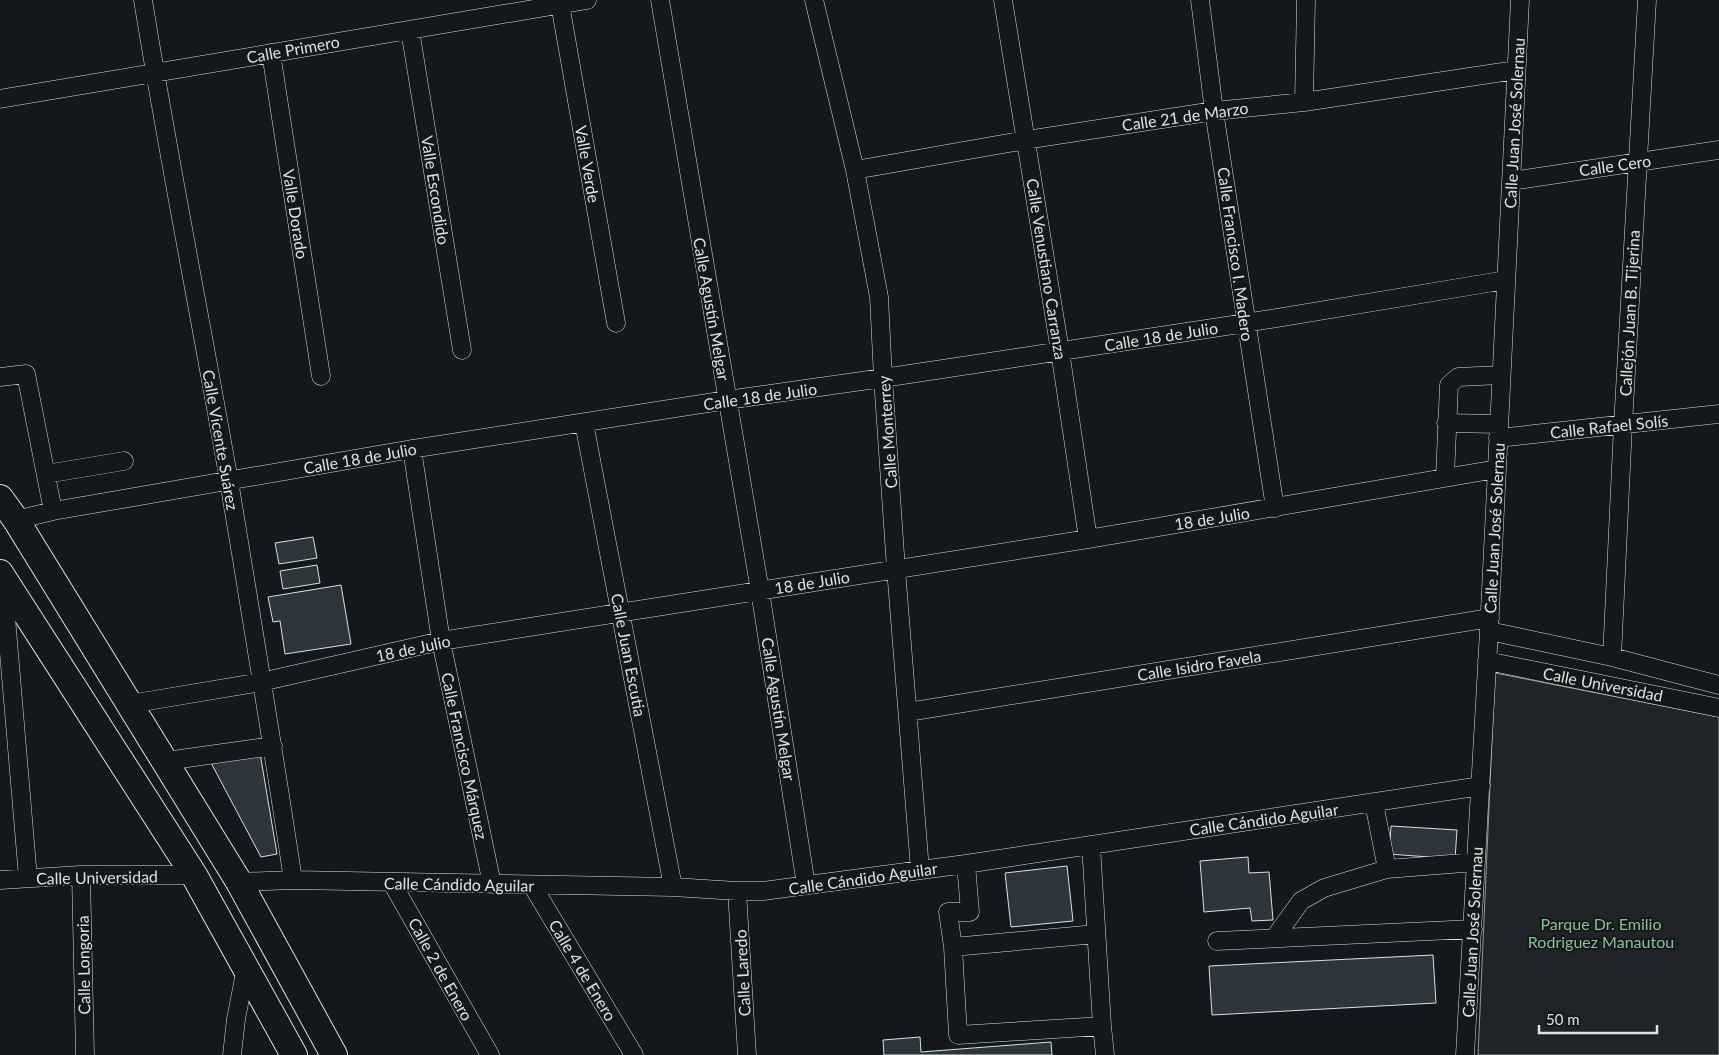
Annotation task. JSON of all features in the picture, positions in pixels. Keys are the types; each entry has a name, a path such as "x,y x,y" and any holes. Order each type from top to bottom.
{"highway":[{"path":"0,498 16,520 166,761 239,882 334,1055"},
{"path":"1,575 194,875 294,1055"}],"street":[{"name":"Calle Vicente Suárez","path":"143,0 228,481 293,880"},
{"name":"Calle Primero","path":"0,99 587,0"},
{"name":"Calle Agustín Melgar","path":"660,0 760,590 806,885"},
{"name":"Calle Monterrey","path":"814,0 855,170 879,297 896,569 920,870"},
{"name":"Calle Venustiano Carranza","path":"1003,0 1060,351 1088,539"},
{"name":"Calle Francisco I. Madero","path":"1200,0 1214,110 1275,508"},
{"path":"1304,102 1306,0"},
{"name":"Calle Juan José Solernau","path":"1467,1054 1520,0"},
{"name":"Callejón Juan B. Tijerina","path":"1612,657 1647,0"},
{"name":"Valle Verde","path":"560,4 616,323"},
{"name":"Valle Escondido","path":"410,30 462,350"},
{"name":"Valle Dorado","path":"271,53 321,376"},
{"name":"Calle 21 de Marzo","path":"855,170 1214,110 1304,102 1516,70"},
{"name":"Calle Cero","path":"1511,181 1719,150"},
{"name":"Calle 18 de Julio","path":"16,520 53,511 412,449 1246,323 1506,280"},
{"path":"0,377 26,374 53,511"},
{"path":"1445,477 1449,385 1458,377 1501,375"},
{"name":"Calle Rafael Solís","path":"1446,423 1499,431 1623,425 1719,414"},
{"name":"Calle Juan Escutia","path":"584,423 673,887"},
{"name":"Calle Francisco Márquez","path":"412,449 441,641 492,884"},
{"path":"46,474 124,461"},
{"name":"18 de Julio","path":"130,704 261,682 441,641 1088,539 1497,469"},
{"path":"1,575 28,878"},
{"name":"Calle Universidad","path":"1489,625 1719,685"},
{"name":"Calle Isidro Favela","path":"908,712 1489,625"},
{"name":"Calle Universidad","path":"1487,661 1719,708"},
{"path":"166,761 272,746"},
{"name":"Calle Cándido Aguilar","path":"239,882 293,880 673,887 763,891 966,864 1481,786"},
{"path":"1374,803 1386,869"},
{"path":"1091,845 1105,1055"},
{"path":"1275,937 1301,901 1324,888 1386,869 1476,862"},
{"path":"966,864 970,912 948,912 953,948 958,1034 1102,1026"},
{"name":"Calle Universidad","path":"0,880 81,875 194,875"},
{"name":"Calle Longoria","path":"81,875 85,1055"},
{"name":"Calle 2 de Enero","path":"392,882 490,1055"},
{"name":"Calle 4 de Enero","path":"532,885 634,1055"},
{"name":"Calle Laredo","path":"737,891 747,1055"},
{"path":"1217,941 1472,929"},
{"path":"953,948 1096,934"},
{"path":"232,1055 236,1019 246,968"}],"green space":[{"name":"Parque Dr. Emilio Rodriguez Manautou","path":"1495,673 1719,717 1719,1055 1478,1055"}],"building":[{"path":"313,537 317,558 279,564 275,543"},
{"path":"317,565 320,583 283,589 280,571"},
{"path":"341,585 351,644 285,654 280,621 273,622 268,597"},
{"path":"260,753 277,854 261,857 210,761"},
{"path":"1391,826 1457,830 1455,859 1389,854"},
{"path":"1248,857 1249,873 1269,872 1273,920 1252,921 1250,908 1204,912 1200,861"},
{"path":"1067,866 1073,921 1011,927 1005,873"},
{"path":"1433,955 1436,1003 1212,1015 1209,966"},
{"path":"920,1037 921,1052 1051,1042 1052,1055 884,1055 883,1040"}]}
